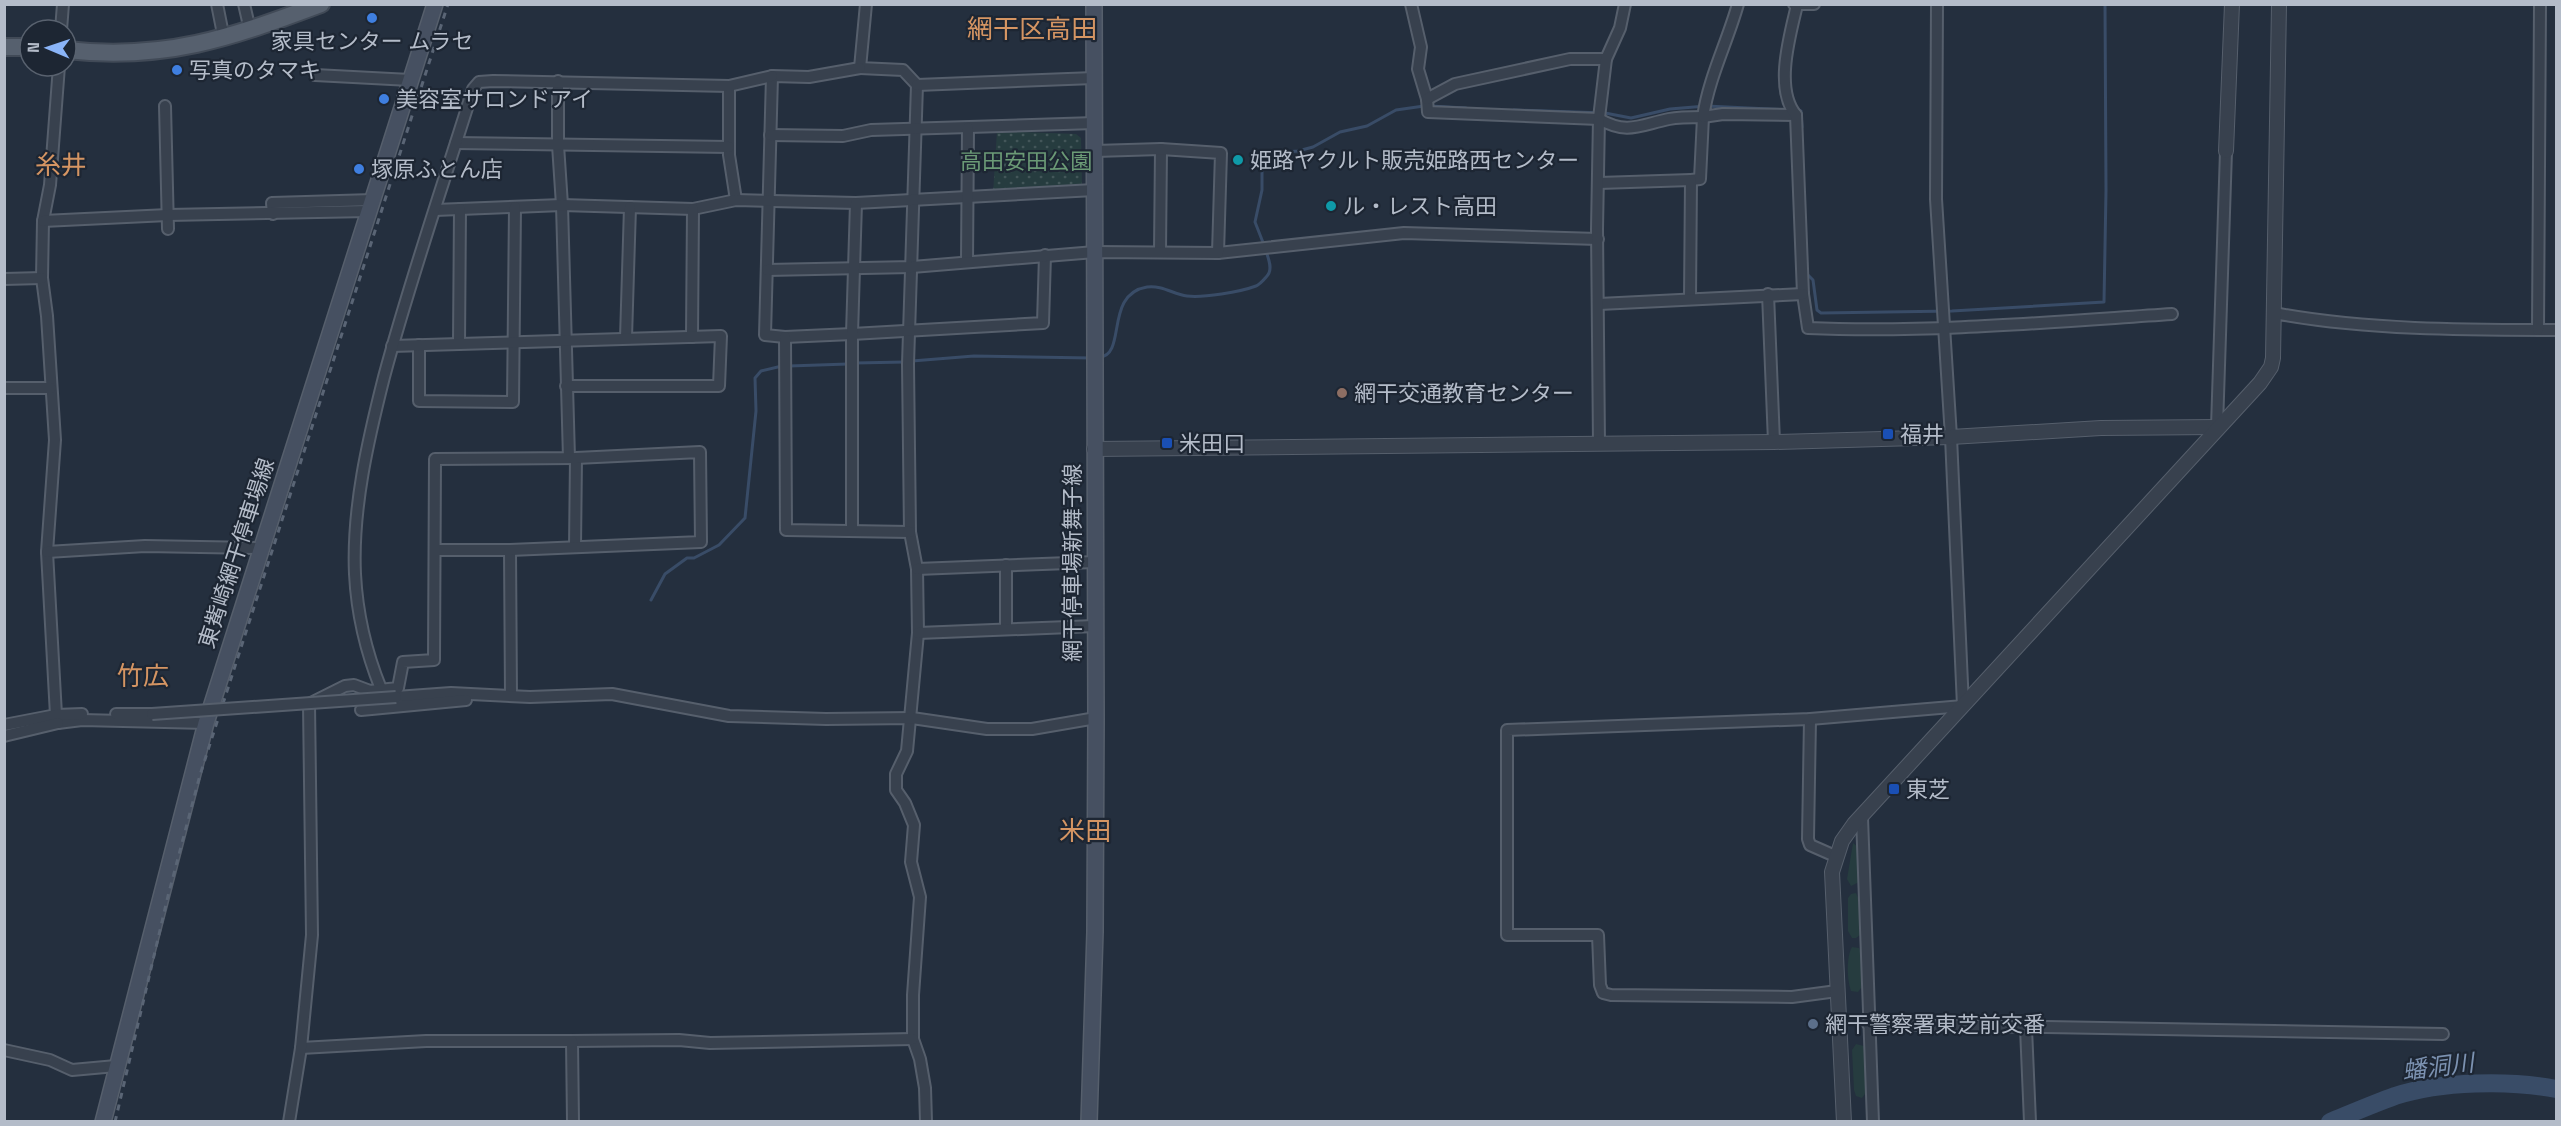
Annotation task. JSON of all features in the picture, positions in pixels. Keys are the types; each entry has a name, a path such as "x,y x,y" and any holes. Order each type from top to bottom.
{"main road":[{"path":"78,51 111,53 197,45 224,39 321,4"},
{"name":"東觜崎網干停車場線","path":"103,1122 206,723 435,4"},
{"name":"網干停車場新舞子線","path":"1089,1122 1095,932 1096,718 1094,4"}],"street":[{"path":"217,4 224,39"},
{"path":"244,4 250,30"},
{"path":"860,68 866,4"},
{"path":"1411,4 1421,47 1418,69 1428,104 1428,112 1599,118 1611,126 1624,129 1670,118 1703,115 1796,115"},
{"path":"1599,444 1599,118 1606,59 1620,28 1625,4"},
{"path":"1599,183 1700,179 1706,99 1716,63 1727,43 1738,4"},
{"path":"1814,4 1795,5 1788,42 1785,79 1789,106 1796,115 1803,294 1808,328 1862,330 1944,328 2172,314"},
{"path":"1937,4 1936,199 1951,437 1963,706"},
{"path":"2217,427 2232,4"},
{"path":"1844,1122 1832,872 1835,855 1847,832 2217,427 2260,383 2271,367 2274,313 2279,4"},
{"path":"2538,330 2540,4"},
{"path":"1428,104 1455,84 1569,59 1606,59"},
{"path":"381,689 361,630 355,574 356,534 373,422 392,346 473,89 479,82 558,81 729,86 772,76 809,77 860,68 903,70 917,86 909,329 910,532 917,570 918,633 912,718 907,751 896,774 896,790 905,803 914,825 911,862 920,897 913,995 913,1040 926,1088 926,1122"},
{"path":"315,75 410,81"},
{"path":"772,76 765,334 785,337 1042,323 1045,255"},
{"path":"57,719 47,552 55,440 48,316 42,278 43,221 50,185 58,78"},
{"path":"917,86 1094,78"},
{"path":"558,81 566,386 572,458 575,547"},
{"path":"729,86 729,147 736,200"},
{"path":"165,106 168,229"},
{"path":"770,135 843,136 871,130 1095,123"},
{"path":"968,128 968,262"},
{"path":"456,143 729,147"},
{"path":"1095,151 1161,148 1221,153 1218,253"},
{"path":"1160,251 1161,148"},
{"path":"1690,180 1690,299"},
{"path":"435,210 562,205 693,209 736,200 768,203 856,203 1094,190"},
{"path":"852,529 852,334 856,203"},
{"path":"43,221 273,213 371,205"},
{"path":"419,345 419,400 513,402 515,207"},
{"path":"626,338 630,207"},
{"path":"459,344 460,209"},
{"path":"692,337 693,209"},
{"path":"767,270 912,267 1095,252 1218,253 1404,234 1598,239"},
{"path":"4,279 42,278"},
{"path":"1768,294 1774,442"},
{"path":"1599,304 1803,294"},
{"path":"2274,313 2312,320 2446,328 2556,330"},
{"path":"392,346 721,336 719,386 566,386"},
{"path":"785,337 786,530 852,529 910,532"},
{"path":"4,388 51,388"},
{"path":"1094,449 1774,442 1951,437 2101,428 2217,427"},
{"path":"290,1122 301,1048 312,935 309,704 345,686 354,685 370,691 398,688 403,662 434,660 435,459 572,458 700,452 701,542 510,550 435,550"},
{"path":"47,552 146,546 261,548"},
{"path":"510,550 511,696"},
{"path":"917,570 1095,562"},
{"path":"1006,565 1006,629"},
{"path":"918,633 1095,626"},
{"path":"4,725 57,719 451,693 511,696 604,694 729,716 826,719 912,718 987,729 1032,729 1096,718"},
{"path":"361,710 459,700 501,700 511,696"},
{"path":"1837,991 1792,997 1611,995 1603,993 1600,985 1598,934 1507,935 1508,730 1810,719 1963,706"},
{"path":"4,736 57,719 206,723"},
{"path":"1810,719 1808,839 1810,845 1816,849 1835,855"},
{"path":"1862,817 1873,1122"},
{"path":"1868,1024 2443,1034"},
{"path":"2026,1028 2030,1122"},
{"path":"301,1048 426,1041 679,1040 710,1043 913,1040"},
{"path":"573,1041 573,1122"},
{"path":"4,1050 33,1055 72,1070 116,1066"}],"green space":[{"name":"高田安田公園","path":"997,131 1076,134 1081,138 1082,185 1079,188 993,194"},
{"path":"1853,843 1858,847 1859,882 1851,886 1847,879"},
{"path":"1856,893 1859,900 1860,935 1852,938 1848,931 1848,898 1851,894"},
{"path":"1852,947 1859,948 1861,953 1861,988 1858,992 1851,991 1849,981 1848,962"},
{"path":"1856,1044 1864,1046 1867,1091 1862,1098 1856,1096 1854,1090 1852,1050"}],"waterway":[{"path":"1807,274 1813,280 1817,310 1821,313 1952,311 2104,302 2105,4"},
{"path":"1264,245 1255,222 1262,190 1262,161 1273,153 1313,147 1340,132 1367,126 1396,110 1424,106"},
{"path":"1430,106 1466,108"},
{"path":"1514,110 1605,113 1631,118 1670,109 1706,106 1790,110"},
{"path":"1797,110 1801,111 1802,127"},
{"path":"1100,357 1108,353 1113,346 1120,311 1125,300 1134,292 1152,287 1187,296 1202,296 1256,286 1265,279 1270,270 1266,251"},
{"path":"912,361 974,356 1091,358"},
{"path":"855,363 905,362"},
{"path":"789,366 848,364"},
{"path":"651,600 665,574 687,558 694,558 719,545 745,518 756,411 755,378 761,371 782,366"},
{"name":"蟠洞川","path":"2330,1122 2395,1096 2433,1087 2497,1083 2556,1089"}],"railway":[{"path":"115,1122 168,896 200,775 448,4"}],"place":[{"name":"家具センター ムラセ","path":"372,18"},
{"name":"写真のタマキ","path":"177,70"},
{"name":"美容室サロンドアイ","path":"384,99"},
{"name":"姫路ヤクルト販売姫路西センター","path":"1238,160"},
{"name":"塚原ふとん店","path":"359,169"},
{"name":"ル・レスト高田","path":"1331,206"},
{"name":"網干交通教育センター","path":"1342,393"},
{"name":"福井","path":"1888,434"},
{"name":"米田口","path":"1167,443"},
{"name":"東芝","path":"1894,789"},
{"name":"網干警察署東芝前交番","path":"1813,1024"}],"district":[{"name":"網干区高田","path":"1032,29"},
{"name":"糸井","path":"61,165"},
{"name":"竹広","path":"143,676"},
{"name":"米田","path":"1085,831"}]}
